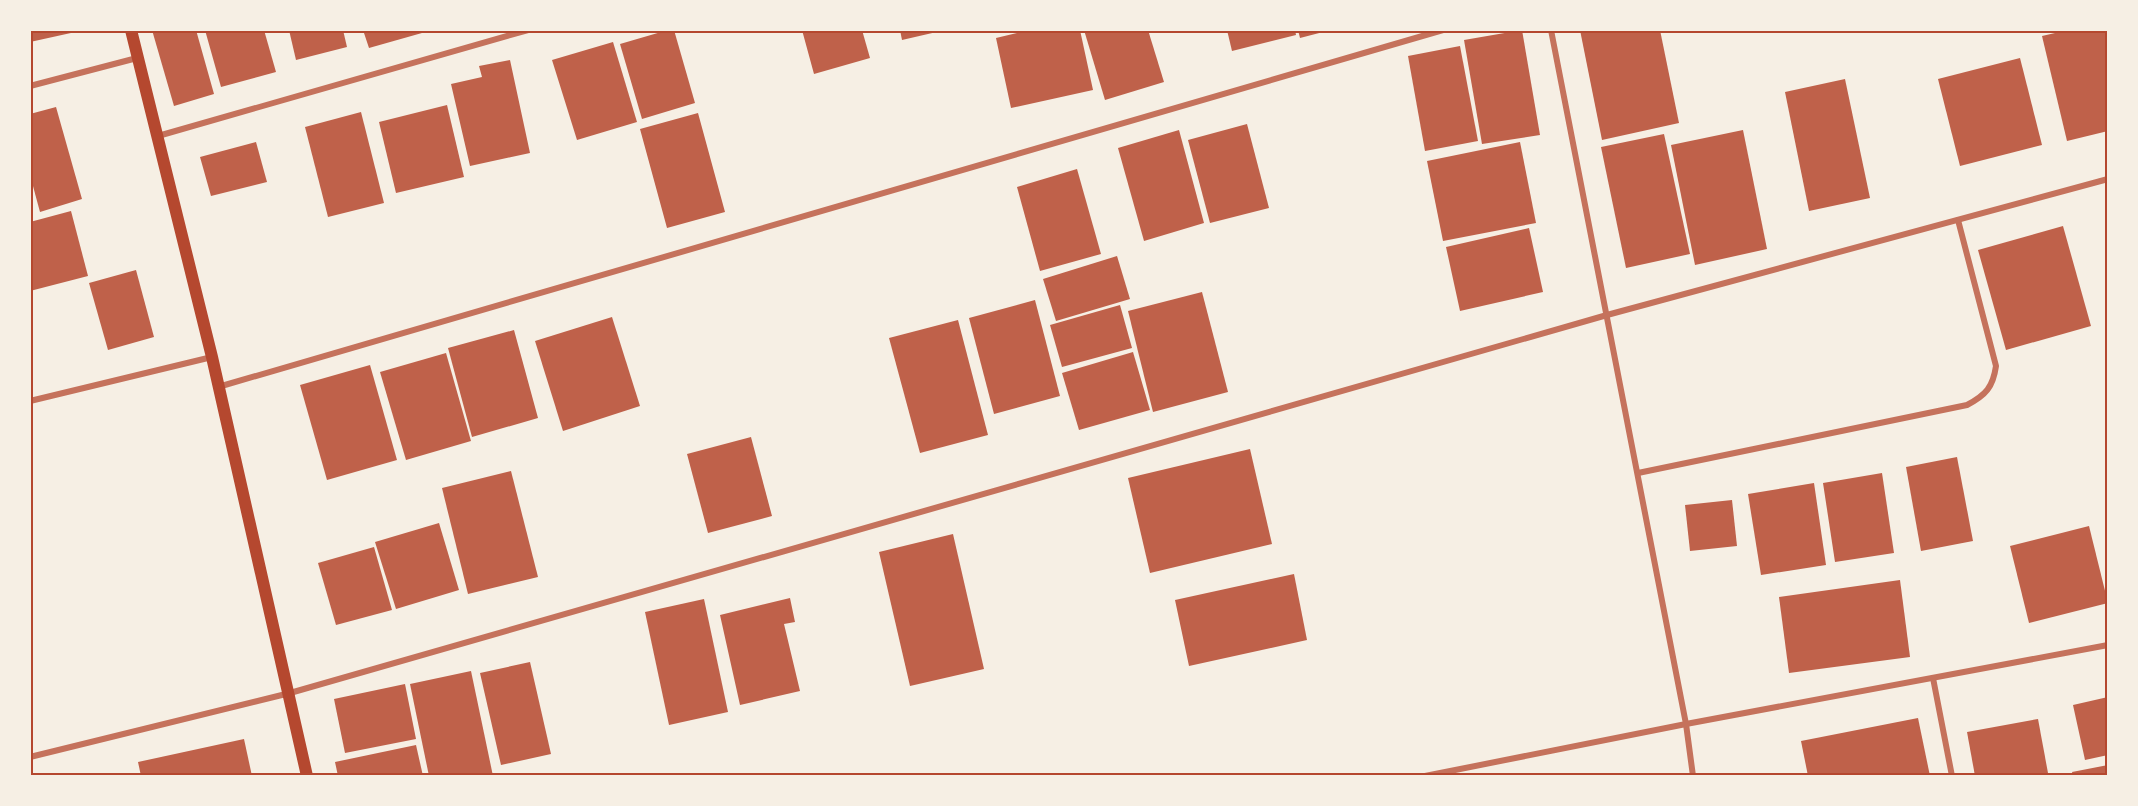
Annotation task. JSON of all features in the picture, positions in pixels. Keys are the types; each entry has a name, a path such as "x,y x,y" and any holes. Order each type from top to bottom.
{"main road":[{"path":"131,30 212,357 307,776"}],"street":[{"path":"158,135 528,30"},
{"path":"217,387 1443,30"},
{"path":"1551,30 1686,724 1693,776"},
{"path":"30,86 137,58"},
{"path":"30,757 290,693 1607,315 2108,179"},
{"path":"1638,472 1967,405 1983,396 1994,383 1996,366 1958,220"},
{"path":"30,401 212,357"},
{"path":"1425,776 1686,724 2108,645"},
{"path":"1933,678 1952,776"}],"building":[{"path":"30,30 79,30 80,31 30,42"},
{"path":"152,30 196,30 214,94 174,106"},
{"path":"205,30 264,30 276,72 221,87"},
{"path":"289,30 343,30 347,47 296,60"},
{"path":"363,30 429,30 429,31 369,48"},
{"path":"674,30 695,103 642,119 620,44"},
{"path":"802,30 862,30 870,58 814,74"},
{"path":"900,30 941,30 941,31 902,40"},
{"path":"1030,30 1080,30 1093,90 1011,108 996,38"},
{"path":"1084,30 1148,30 1164,82 1105,100"},
{"path":"1227,30 1295,30 1296,35 1232,51"},
{"path":"1298,30 1327,30 1327,31 1300,38"},
{"path":"1522,30 1540,135 1482,144 1464,40"},
{"path":"1580,30 1660,30 1679,123 1602,140"},
{"path":"2068,30 2108,30 2108,131 2067,141 2042,36"},
{"path":"613,42 637,122 577,140 552,60"},
{"path":"1460,46 1478,141 1425,151 1408,56"},
{"path":"2020,58 2042,145 1960,166 1938,79"},
{"path":"510,60 530,153 470,166 451,84 482,77 479,66"},
{"path":"1845,79 1870,198 1809,211 1785,92"},
{"path":"447,105 464,177 396,193 379,122"},
{"path":"56,107 82,199 40,212 30,175 30,114"},
{"path":"361,112 384,203 328,217 305,127"},
{"path":"698,113 725,212 667,228 640,129"},
{"path":"1247,124 1269,208 1210,223 1188,140"},
{"path":"1179,130 1204,223 1144,241 1118,148"},
{"path":"1743,130 1767,249 1695,265 1671,145"},
{"path":"1664,134 1690,254 1626,268 1601,147"},
{"path":"256,142 267,182 211,196 200,157"},
{"path":"1520,142 1536,223 1443,241 1427,161"},
{"path":"1077,169 1101,254 1040,271 1017,187"},
{"path":"71,211 88,276 30,291 30,222"},
{"path":"2063,226 2091,326 2006,350 1978,250"},
{"path":"1529,228 1543,292 1460,311 1446,247"},
{"path":"1117,256 1130,299 1056,321 1043,279"},
{"path":"136,270 154,337 108,350 89,283"},
{"path":"1202,292 1228,392 1153,412 1128,311"},
{"path":"1035,300 1060,396 994,414 969,318"},
{"path":"1120,305 1132,348 1062,367 1050,325"},
{"path":"612,317 640,406 563,431 535,341"},
{"path":"958,320 988,435 920,453 889,338"},
{"path":"514,330 538,418 472,437 448,348"},
{"path":"1133,352 1150,410 1079,430 1062,373"},
{"path":"446,353 471,441 406,460 380,372"},
{"path":"370,365 397,460 327,480 300,385"},
{"path":"751,437 772,516 708,533 687,454"},
{"path":"1250,449 1272,544 1150,573 1128,478"},
{"path":"1957,457 1973,541 1921,551 1906,467"},
{"path":"511,471 538,577 468,594 442,488"},
{"path":"1882,473 1894,553 1835,562 1823,483"},
{"path":"1814,483 1826,565 1761,575 1748,494"},
{"path":"1732,500 1737,546 1690,551 1685,505"},
{"path":"439,523 459,590 396,609 375,542"},
{"path":"2089,526 2108,603 2029,623 2010,546"},
{"path":"953,534 984,669 910,686 879,552"},
{"path":"374,547 392,610 336,625 318,563"},
{"path":"1294,574 1307,640 1189,666 1175,600"},
{"path":"1900,580 1910,657 1789,673 1779,597"},
{"path":"790,598 795,622 784,624 800,691 740,705 720,615"},
{"path":"704,599 728,712 669,725 645,612"},
{"path":"530,662 551,754 501,765 480,673"},
{"path":"471,671 493,776 429,776 410,684"},
{"path":"405,684 416,739 345,753 334,699"},
{"path":"2108,697 2108,755 2085,760 2073,705"},
{"path":"1918,718 1930,776 1808,776 1801,741"},
{"path":"2038,719 2048,773 2032,776 1975,776 1967,732"},
{"path":"244,739 252,776 141,776 138,762"},
{"path":"416,745 423,776 338,776 335,762"},
{"path":"2108,765 2108,776 2073,776 2072,772"}]}
